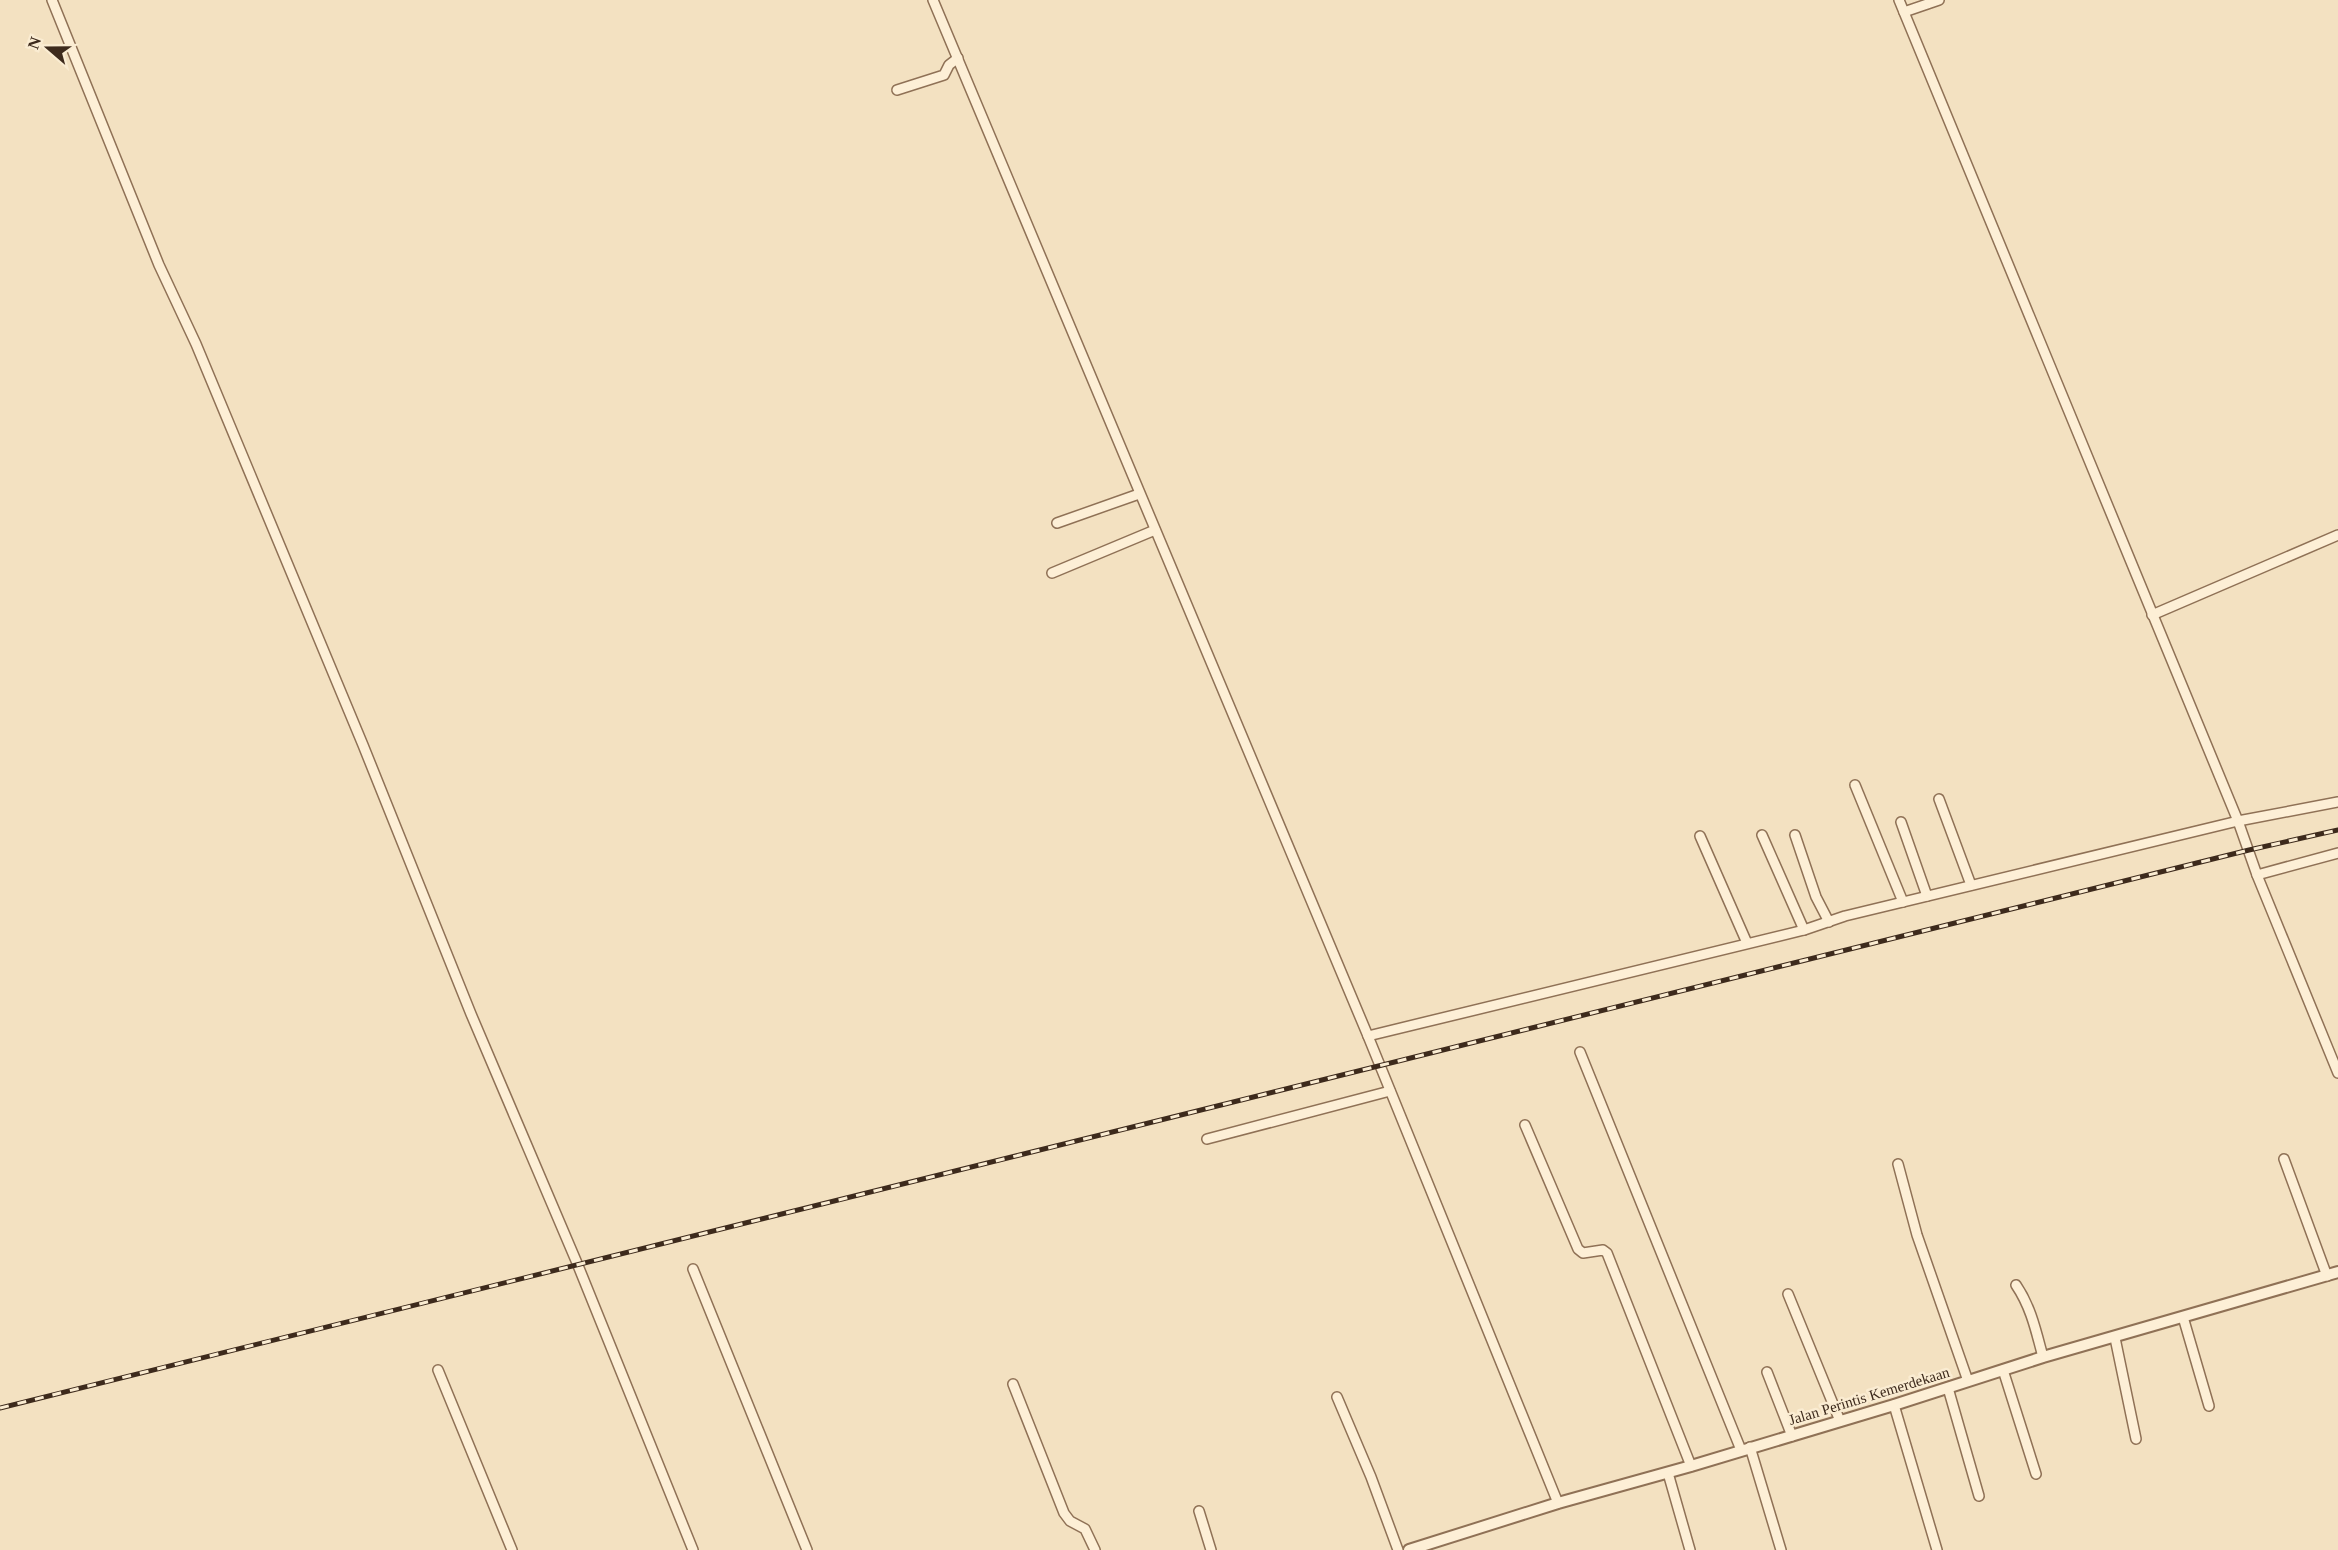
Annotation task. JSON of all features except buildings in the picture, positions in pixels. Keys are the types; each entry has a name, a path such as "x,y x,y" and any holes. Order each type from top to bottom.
{"street":[{"path":"52,0 159,265 196,344 363,745 471,1014 578,1263 693,1550"},
{"path":"933,0 1368,1036 1558,1503"},
{"path":"1899,0 2238,821 2257,874 2338,1073"},
{"path":"1904,12 1939,0"},
{"path":"897,90 944,75 949,65 958,58"},
{"path":"1057,522 1139,494"},
{"path":"1052,573 1155,530"},
{"path":"2152,615 2338,535"},
{"path":"1855,785 1903,902"},
{"path":"1939,799 1971,885"},
{"path":"1368,1036 1804,930 1971,885 2238,821 2338,802"},
{"path":"1901,822 1926,896"},
{"path":"1762,835 1804,930"},
{"path":"1795,835 1816,897 1829,922"},
{"path":"1700,836 1747,943"},
{"path":"2257,874 2338,853"},
{"path":"1580,1052 1746,1448 1781,1550"},
{"path":"1207,1139 1390,1091"},
{"path":"1525,1125 1578,1250 1583,1253 1603,1250 1607,1253 1691,1466"},
{"path":"2284,1160 2326,1276"},
{"path":"1898,1164 1917,1235 1968,1381"},
{"path":"693,1269 807,1550"},
{"name":"Jalan Perintis Kemerdekaan","path":"1409,1550 1558,1503 1668,1473 1894,1405 2043,1357 2338,1272"},
{"path":"2016,1285 2026,1300 2043,1357"},
{"path":"1788,1294 1839,1421"},
{"path":"2183,1317 2209,1406"},
{"path":"2115,1338 2136,1439"},
{"path":"438,1370 513,1550"},
{"path":"2004,1370 2036,1474"},
{"path":"1767,1372 1792,1436"},
{"path":"1014,1384 1064,1513 1070,1521 1085,1529 1095,1550"},
{"path":"1948,1388 1979,1496"},
{"path":"1337,1397 1371,1477 1398,1550"},
{"path":"1894,1405 1937,1550"},
{"path":"1668,1473 1690,1550"},
{"path":"1199,1511 1211,1550"}],"railway":[{"path":"0,1408 2249,850 2338,830"}]}
